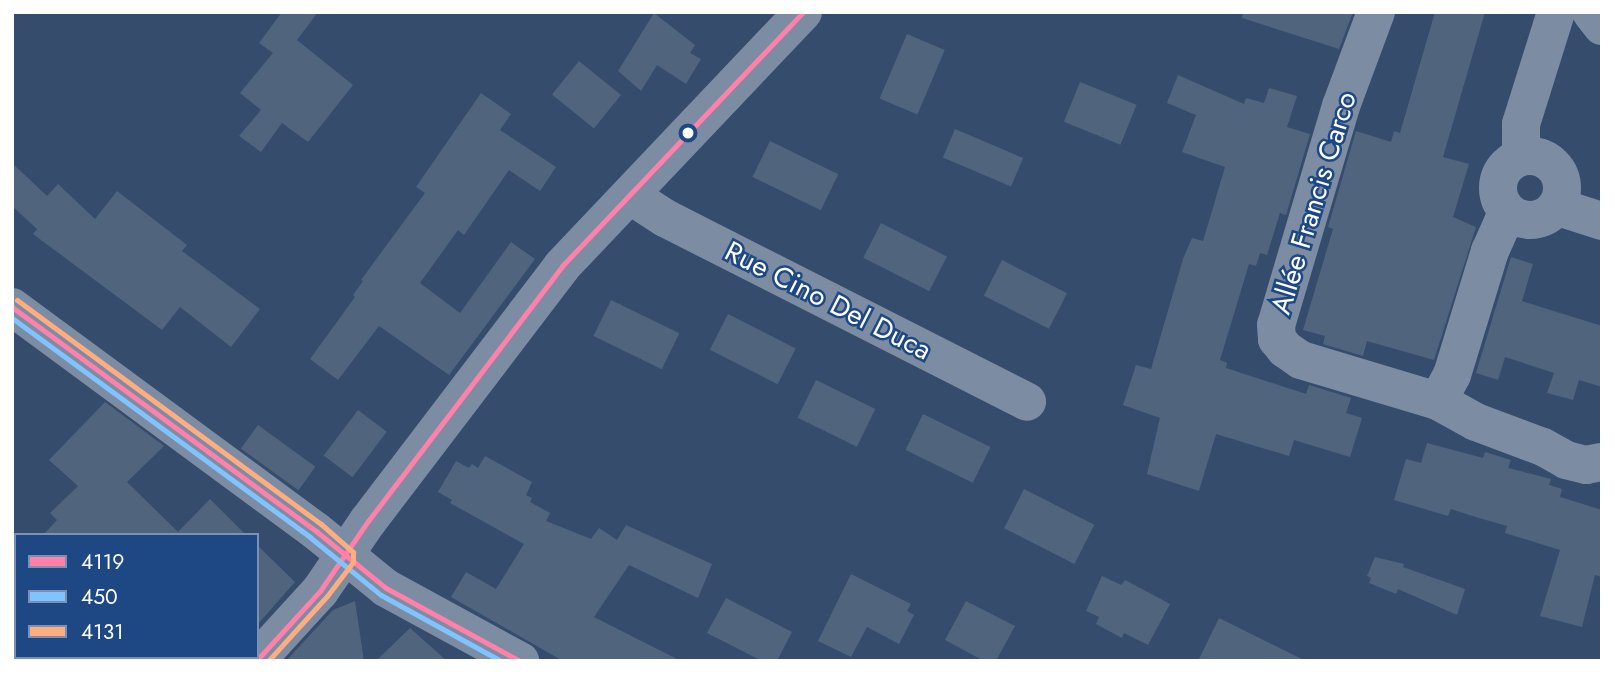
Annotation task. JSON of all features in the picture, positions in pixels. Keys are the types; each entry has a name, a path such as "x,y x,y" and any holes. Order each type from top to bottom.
{"street":[{"path":"259,658 320,592 368,521 562,266 803,12"},
{"name":"Allée Francis Carco","path":"1376,12 1340,106 1276,325 1277,339 1285,349 1301,359 1438,401 1476,422 1523,439 1566,460 1586,465 1602,462"},
{"path":"1521,156 1521,124 1556,12"},
{"path":"1591,12 1602,26"},
{"path":"1521,156 1541,157 1557,169 1563,188 1558,207 1541,219 1519,220 1502,208 1496,187 1503,167 1521,156"},
{"name":"Rue Cino Del Duca","path":"631,196 678,225 1027,402"},
{"path":"1558,207 1602,221"},
{"path":"1438,401 1452,375 1490,251 1503,222 1511,214"},
{"path":"12,307 316,531 386,588 520,661"}],"building":[{"path":"282,12 318,12 297,40 353,85 308,142 282,123 261,152 239,136 261,110 240,93 273,53 259,43"},
{"path":"1243,12 1353,12 1339,49 1242,18"},
{"path":"1435,12 1485,12 1443,157 1469,164 1453,217 1476,227 1434,360 1367,341 1363,356 1323,344 1325,336 1303,330 1333,229 1328,227 1356,131 1391,142 1394,131 1400,133"},
{"path":"654,13 695,45 690,53 701,59 686,84 657,65 641,91 618,71"},
{"path":"907,34 945,50 917,114 880,98"},
{"path":"579,61 621,95 594,128 552,94"},
{"path":"1178,75 1244,104 1246,98 1264,103 1269,88 1297,96 1287,127 1310,134 1286,215 1280,213 1267,255 1260,253 1256,266 1249,264 1220,360 1227,363 1226,368 1306,394 1309,385 1351,398 1346,413 1362,418 1350,457 1294,440 1289,456 1216,434 1199,491 1147,474 1160,418 1123,405 1136,365 1151,369 1183,259 1192,238 1203,241 1225,167 1182,152 1196,115 1167,103"},
{"path":"1080,82 1137,105 1120,145 1064,122"},
{"path":"481,93 511,114 500,130 556,167 540,191 509,170 464,235 458,230 420,283 460,313 511,242 535,259 449,375 379,326 338,380 310,359 355,297 353,295 363,281 361,280 425,193 416,187"},
{"path":"955,129 1023,158 1011,186 943,158"},
{"path":"770,141 838,174 821,210 752,177"},
{"path":"12,163 47,196 58,184 95,219 117,191 187,245 182,251 260,309 231,347 180,307 162,330 33,234 37,229 12,206"},
{"path":"881,223 947,257 929,291 863,258"},
{"path":"1511,257 1533,264 1522,301 1602,326 1602,387 1579,380 1573,400 1547,393 1554,373 1505,357 1498,380 1476,373"},
{"path":"1002,260 1067,293 1049,329 984,296"},
{"path":"611,300 679,333 662,369 593,336"},
{"path":"728,314 796,349 778,384 710,350"},
{"path":"816,380 875,409 857,447 798,418"},
{"path":"105,402 164,446 127,482 178,532 210,499 244,533 45,533 57,520 50,513 78,486 49,460"},
{"path":"358,410 387,432 352,477 324,456"},
{"path":"923,414 990,447 973,483 905,450"},
{"path":"258,425 315,467 298,490 241,448"},
{"path":"1427,443 1483,458 1485,452 1511,460 1508,468 1551,479 1549,485 1562,489 1560,497 1602,510 1602,577 1595,575 1582,627 1540,616 1560,550 1505,533 1507,526 1451,509 1448,516 1394,500 1406,459 1421,463"},
{"path":"485,456 532,482 526,495 532,498 530,502 550,513 546,521 591,539 599,528 617,540 626,525 712,564 698,598 629,565 594,617 681,661 563,661 451,597 466,572 496,589 524,544 450,503 452,500 438,492 456,461 469,468 472,464 478,468"},
{"path":"1024,489 1094,525 1074,564 1004,528"},
{"path":"259,547 295,582 259,623"},
{"path":"1375,557 1404,564 1403,567 1465,589 1457,615 1398,589 1396,594 1369,583 1371,578 1367,576"},
{"path":"851,574 911,604 907,611 914,615 899,644 867,627 851,657 818,641"},
{"path":"1102,576 1121,585 1125,580 1170,604 1148,645 1124,633 1122,638 1096,624 1099,617 1086,611"},
{"path":"726,598 792,632 777,661 762,661 707,633"},
{"path":"355,601 364,661 286,661 333,610"},
{"path":"966,601 1015,626 996,661 984,661 945,640"},
{"path":"1219,618 1306,661 1198,661"},
{"path":"410,628 447,661 376,661"}],"transit line":[{"name":"4119","path":"259,658 320,591 368,521 562,266 803,12"},
{"name":"4131","path":"17,300 321,524 353,552 353,562 327,596 268,661"},
{"name":"4119","path":"12,307 316,531 386,588 520,661"},
{"name":"450","path":"12,318 311,538 381,595 501,661"}]}
